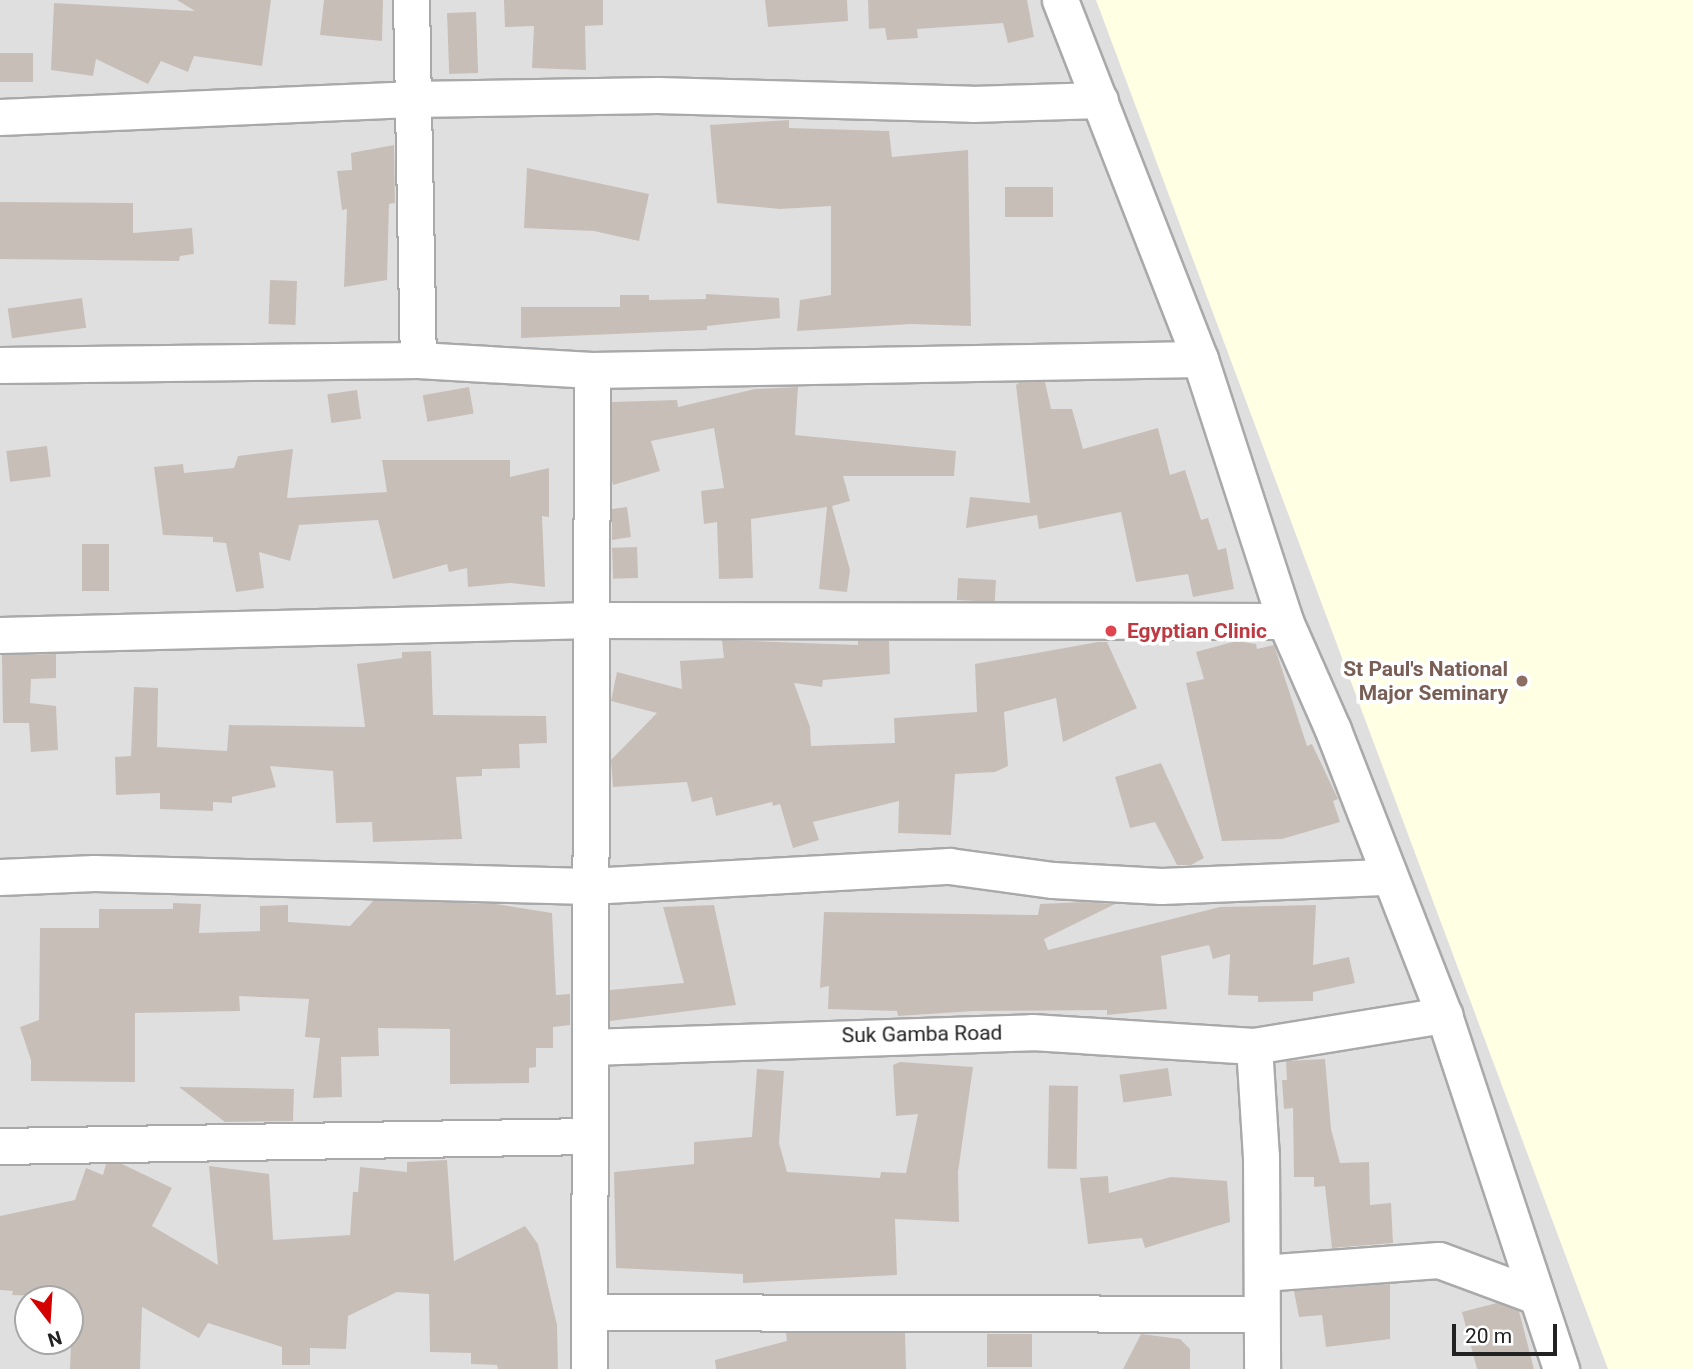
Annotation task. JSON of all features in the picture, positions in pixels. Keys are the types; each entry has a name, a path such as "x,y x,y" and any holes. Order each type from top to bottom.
{"street":[{"path":"411,0 410,99 418,360"},
{"path":"1060,0 1200,359 1285,621 1333,730 1444,1015 1560,1369"},
{"path":"0,117 410,99 657,95 972,104 1100,100"},
{"path":"0,365 418,360 592,370 1200,359"},
{"path":"589,1369 592,370"},
{"path":"0,635 592,620 1285,621"},
{"path":"0,877 94,873 589,886 949,866 1053,880 1161,886 1389,877"},
{"name":"Suk Gamba Road","path":"590,1047 1032,1032 1254,1046 1444,1015"},
{"path":"1254,1046 1262,1273 1262,1369"},
{"path":"0,1146 590,1136"},
{"path":"1262,1273 1439,1260 1536,1296"},
{"path":"589,1312 1260,1314"}],"shaded area":[{"path":"0,0 1693,0 1693,1369 0,1369"},
{"name":"St Paul's National Major Seminary","path":"1096,0 1693,0 1693,1369 1608,1369"}],"building":[{"path":"177,0 271,0 262,66 194,56 188,72 161,61 148,84 96,59 93,76 51,70 54,3 195,11"},
{"path":"324,0 383,0 382,41 320,35"},
{"path":"504,0 603,0 603,25 585,26 586,70 532,68 534,26 505,27"},
{"path":"765,0 847,0 848,21 768,27"},
{"path":"868,0 1027,0 1034,37 1008,43 1003,23 917,29 918,38 887,40 885,28 869,29"},
{"path":"476,12 478,73 449,74 447,13"},
{"path":"0,53 33,53 33,82 0,82"},
{"path":"789,120 789,128 889,131 892,157 968,150 971,326 911,324 797,331 800,300 831,295 831,206 780,209 717,203 710,125"},
{"path":"394,145 395,203 389,204 387,280 344,287 347,209 342,210 337,171 352,170 351,153"},
{"path":"527,168 649,194 639,241 594,231 524,228"},
{"path":"1005,187 1053,187 1053,217 1005,217"},
{"path":"0,202 133,203 133,233 192,228 194,254 180,256 179,261 0,259"},
{"path":"270,280 297,281 295,325 268,324"},
{"path":"706,294 779,298 780,318 707,326 707,330 521,338 521,307 620,307 620,295 649,295 649,300 706,299"},
{"path":"82,298 86,328 12,338 8,308"},
{"path":"1020,382 1045,382 1051,409 1072,409 1083,449 1158,428 1170,475 1185,470 1201,520 1208,518 1218,550 1226,548 1234,589 1193,597 1188,574 1136,582 1121,512 1039,529 1037,515 966,528 970,497 1030,503 1016,385"},
{"path":"469,387 474,414 427,422 423,395"},
{"path":"798,387 795,435 956,451 954,476 843,476 850,501 832,506 850,570 847,592 819,589 827,507 751,519 753,578 719,579 717,522 704,524 701,491 724,488 714,428 651,441 660,471 613,485 612,481 612,402 677,400 678,407 755,389"},
{"path":"357,390 361,419 331,423 327,394"},
{"path":"47,446 51,477 10,482 6,451"},
{"path":"293,449 287,498 387,492 382,460 510,460 510,477 549,468 549,517 542,516 545,587 511,583 468,587 467,568 449,572 447,564 393,579 378,520 299,525 290,561 259,552 264,588 236,592 226,543 213,542 213,537 163,535 154,467 183,464 184,473 234,468 238,456"},
{"path":"627,507 631,537 612,540 612,509"},
{"path":"82,544 109,544 109,591 82,591"},
{"path":"637,547 638,578 613,579 612,548"},
{"path":"958,578 996,580 995,602 957,600"},
{"path":"722,640 858,645 858,640 889,641 890,674 823,680 822,687 794,683 810,727 811,746 895,743 894,718 977,712 975,664 1098,642 1107,642 1137,708 1063,742 1056,698 1004,712 1008,766 995,772 955,774 951,835 898,833 899,801 813,822 819,840 793,848 780,804 773,806 772,802 716,816 712,797 692,802 687,782 613,787 611,760 657,713 611,701 617,672 682,689 680,661 724,658"},
{"path":"1236,641 1256,644 1257,649 1274,645 1307,746 1312,744 1338,799 1333,801 1340,822 1282,839 1222,841 1186,683 1204,679 1196,652"},
{"path":"431,651 433,715 546,716 547,743 519,744 520,768 482,769 482,776 456,777 462,839 373,842 372,822 336,823 333,771 270,766 276,787 232,797 232,803 213,802 213,811 160,809 160,793 116,795 115,757 131,756 134,687 158,688 157,747 227,751 229,725 365,727 357,664 402,658 402,652"},
{"path":"56,654 56,678 31,679 30,703 56,706 58,750 31,752 29,723 3,723 2,655"},
{"path":"1161,763 1204,858 1191,865 1177,865 1155,822 1130,828 1115,777"},
{"path":"374,900 496,904 552,913 556,995 570,994 570,1025 553,1027 553,1048 536,1048 536,1067 529,1068 529,1083 450,1084 450,1029 378,1028 379,1056 341,1057 342,1097 313,1098 320,1038 305,1037 309,999 239,996 240,1011 135,1013 135,1082 31,1081 31,1060 20,1027 39,1020 40,928 99,928 99,909 173,909 173,903 201,904 199,933 260,931 260,906 288,905 288,922 350,926"},
{"path":"1040,904 1115,904 1044,939 1048,950 1220,907 1316,905 1313,965 1349,957 1355,983 1313,992 1313,1001 1258,1002 1258,996 1228,995 1230,954 1213,959 1209,945 1161,956 1167,1009 1107,1015 1107,1010 974,1011 898,1016 897,1011 828,1009 829,986 820,988 824,912 1038,915"},
{"path":"714,905 736,1005 610,1021 610,990 684,983 663,907"},
{"path":"1325,1059 1331,1129 1340,1163 1369,1162 1370,1205 1391,1203 1393,1243 1332,1248 1325,1186 1314,1187 1314,1177 1294,1177 1293,1108 1284,1109 1282,1080 1287,1080 1286,1061"},
{"path":"900,1062 973,1067 958,1172 959,1222 895,1219 897,1275 743,1283 743,1274 616,1268 614,1172 694,1164 694,1142 752,1137 757,1069 784,1071 779,1143 787,1172 880,1178 881,1172 906,1173 918,1114 896,1116 893,1065"},
{"path":"1168,1068 1172,1096 1123,1103 1119,1075"},
{"path":"1049,1085 1078,1086 1077,1169 1048,1168"},
{"path":"179,1087 294,1089 293,1121 225,1122"},
{"path":"447,1160 454,1261 525,1226 538,1244 557,1325 558,1369 498,1369 497,1365 471,1364 471,1353 430,1352 429,1294 397,1292 348,1316 346,1349 310,1348 310,1365 282,1365 282,1347 208,1323 199,1338 142,1307 140,1369 70,1369 71,1355 84,1355 84,1285 14,1285 14,1295 13,1291 0,1290 0,1216 75,1200 86,1168 103,1175 106,1164 122,1164 172,1188 152,1226 218,1265 209,1166 269,1174 273,1240 350,1235 353,1192 358,1192 360,1167 407,1172 407,1162"},
{"path":"1108,1176 1109,1193 1171,1177 1227,1181 1230,1222 1145,1248 1142,1238 1088,1244 1080,1178"},
{"path":"1390,1284 1390,1339 1326,1347 1322,1315 1299,1317 1294,1291"},
{"path":"1497,1303 1519,1311 1534,1369 1477,1369 1462,1312"},
{"path":"786,1333 905,1333 906,1369 716,1369 715,1360 787,1341"},
{"path":"987,1334 1032,1334 1032,1367 987,1367"},
{"path":"1141,1334 1180,1339 1190,1349 1190,1369 1123,1369"}],"place":[{"name":"Egyptian Clinic","path":"1111,631"},
{"name":"St Paul's National Major Seminary","path":"1522,681"}]}
